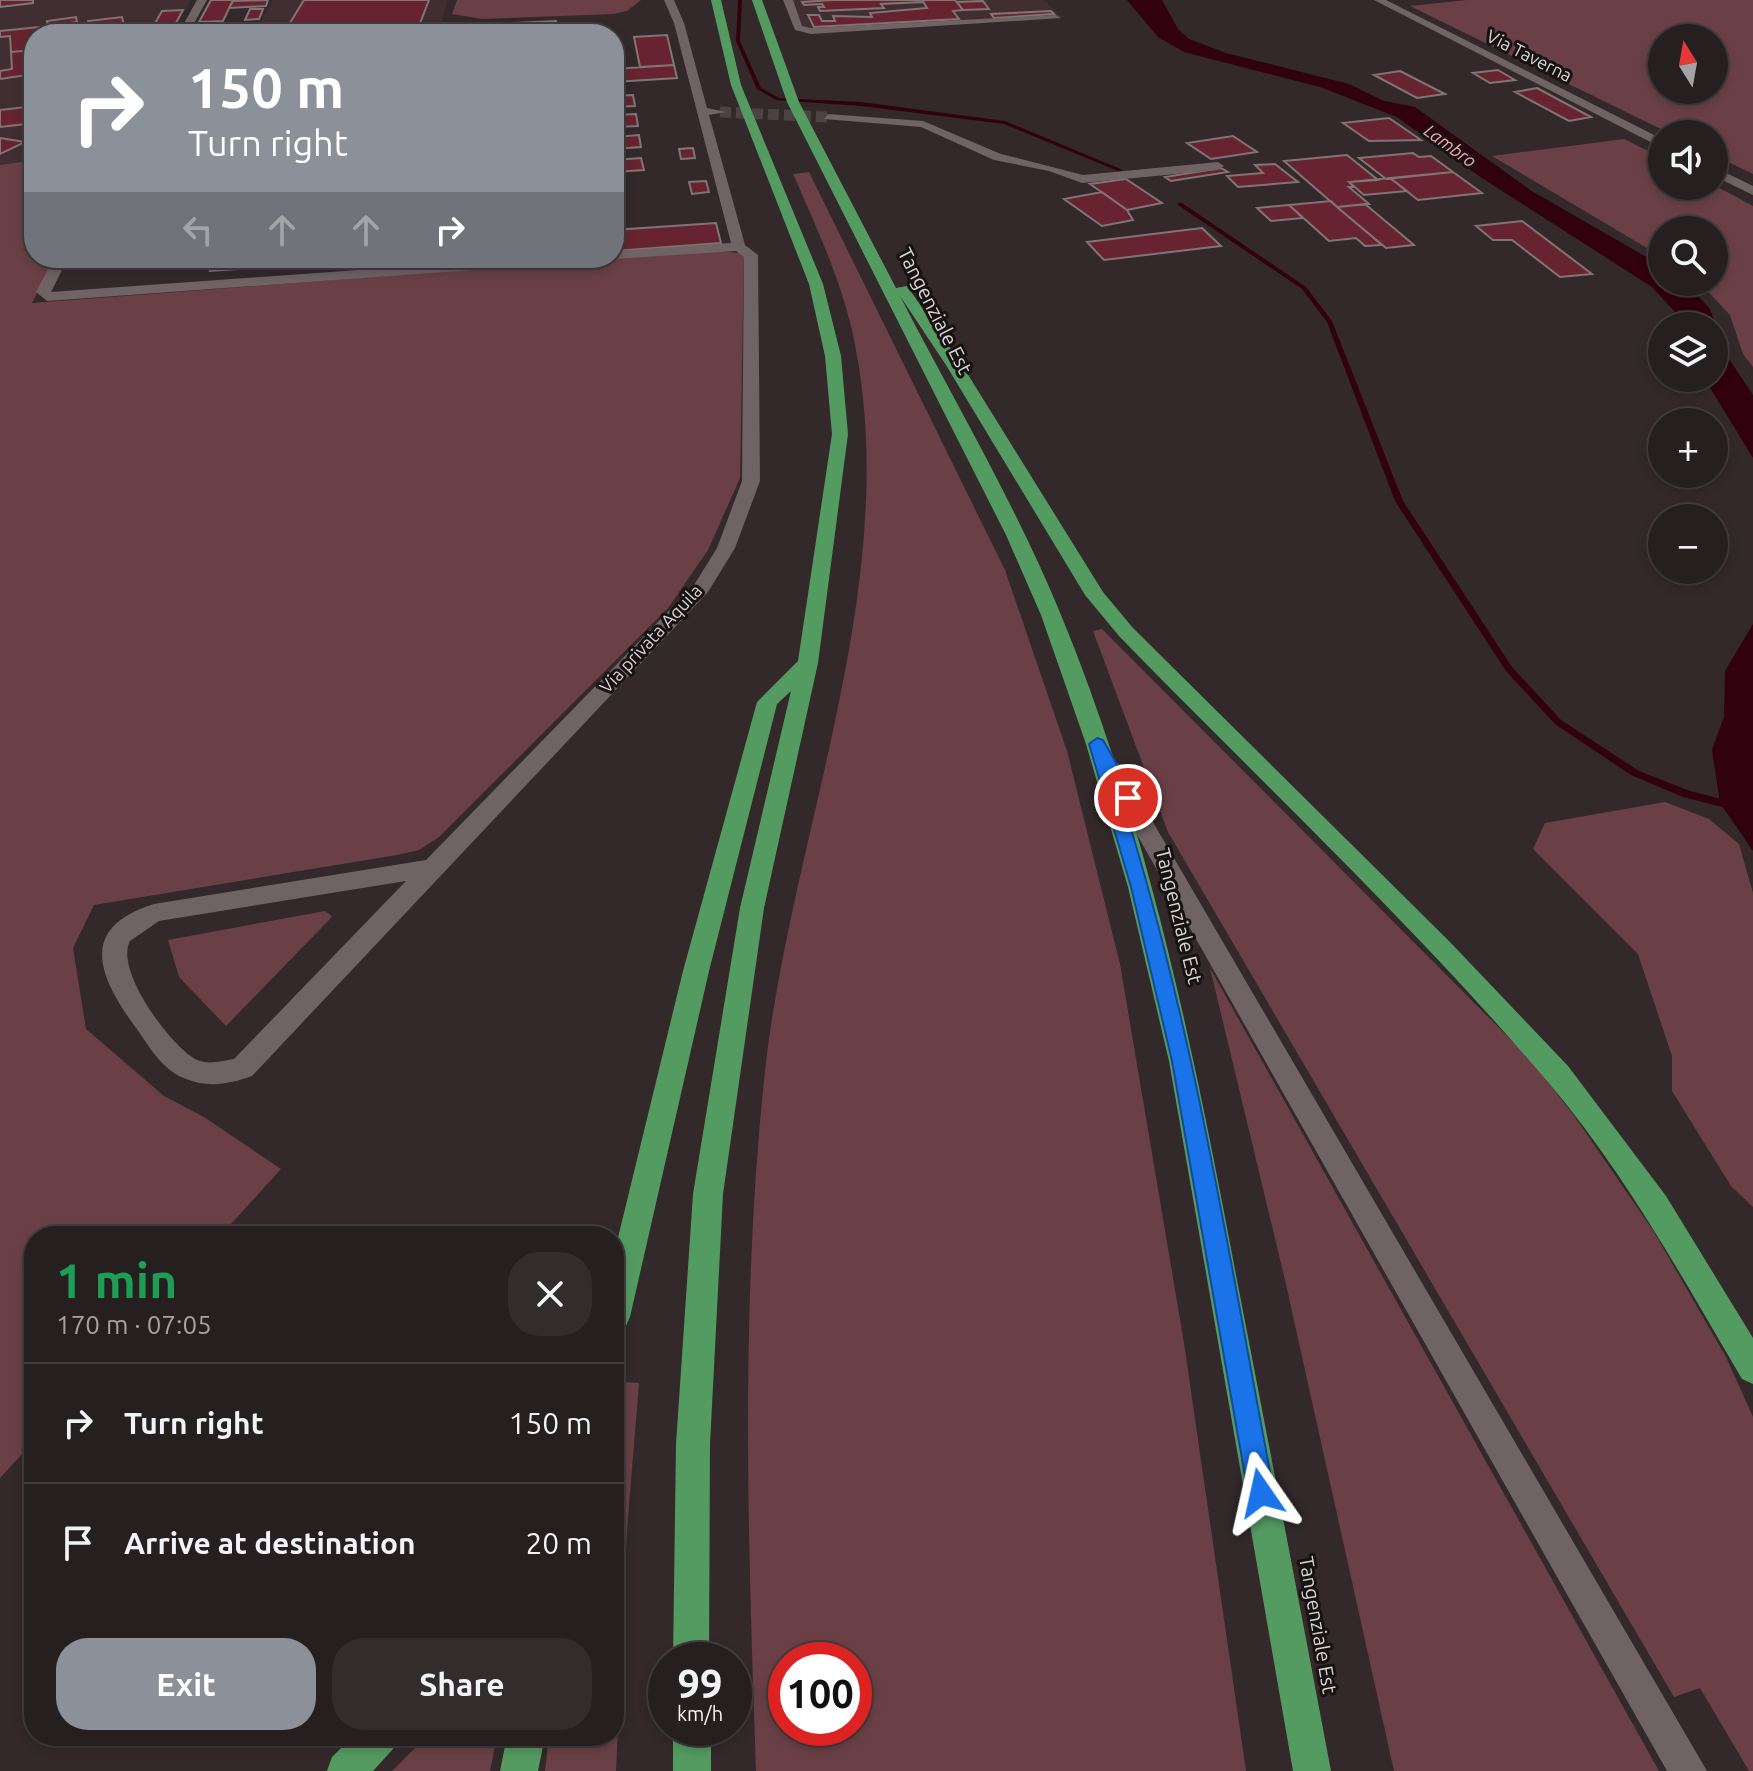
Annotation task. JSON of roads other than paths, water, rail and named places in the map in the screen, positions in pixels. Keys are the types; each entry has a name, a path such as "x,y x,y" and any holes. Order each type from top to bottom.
{"highway":[{"path":"691,1642 693,1444 708,1194 740,973 791,727 808,663 840,434 833,356 816,284 736,85 716,0"},
{"name":"Tangenziale Est","path":"757,0 780,73 1015,535 1051,615 1097,744 1140,887 1182,1061 1312,1771"},
{"path":"846,208 994,428 1095,595 1126,632 1440,948 1558,1074 1656,1205 1753,1368"},
{"path":"624,1276 730,839 767,702 808,663"},
{"path":"346,1771 370,1746"},
{"path":"519,1771 524,1746"},
{"path":"692,1746 692,1771"}],"street":[{"path":"189,24 202,0"},
{"path":"624,254 739,247 679,23 669,0"},
{"path":"788,0 798,28 811,31 1056,18"},
{"name":"Via Taverna","path":"1379,0 1648,137"},
{"path":"702,111 720,112"},
{"path":"828,117 923,124 998,157 1052,168 1082,179 1218,166"},
{"path":"1728,178 1753,191"},
{"name":"Via privata Aquila","path":"432,868 154,913 133,922 118,939 110,957 116,981 165,1047 190,1070 213,1074 242,1068 701,588 726,548 751,481 751,255 739,247"},
{"path":"56,268 43,292 47,297 444,268"},
{"path":"1097,744 1295,1094 1688,1771"}],"water":[{"name":"Lambro","path":"1127,0 1162,0 1178,29 1189,39 1226,53 1349,84 1384,101 1415,107 1530,190 1648,258 1648,284 1482,178 1397,117 1320,87 1184,52 1158,37"},
{"path":"1660,296 1698,296 1711,312 1675,312"},
{"path":"1728,358 1753,395 1753,458 1728,417 1728,408 1722,408 1713,392 1728,392"},
{"path":"1753,624 1753,851 1720,803 1712,750 1724,717 1725,671"}],"waterway":[{"path":"740,0 738,41 759,89 778,99 861,104 1005,123 1120,170"},
{"path":"1180,204 1304,288 1330,322 1399,501 1509,669 1558,722 1635,773 1687,794 1753,811"}],"tunnel":[{"path":"720,112 828,117"}]}
